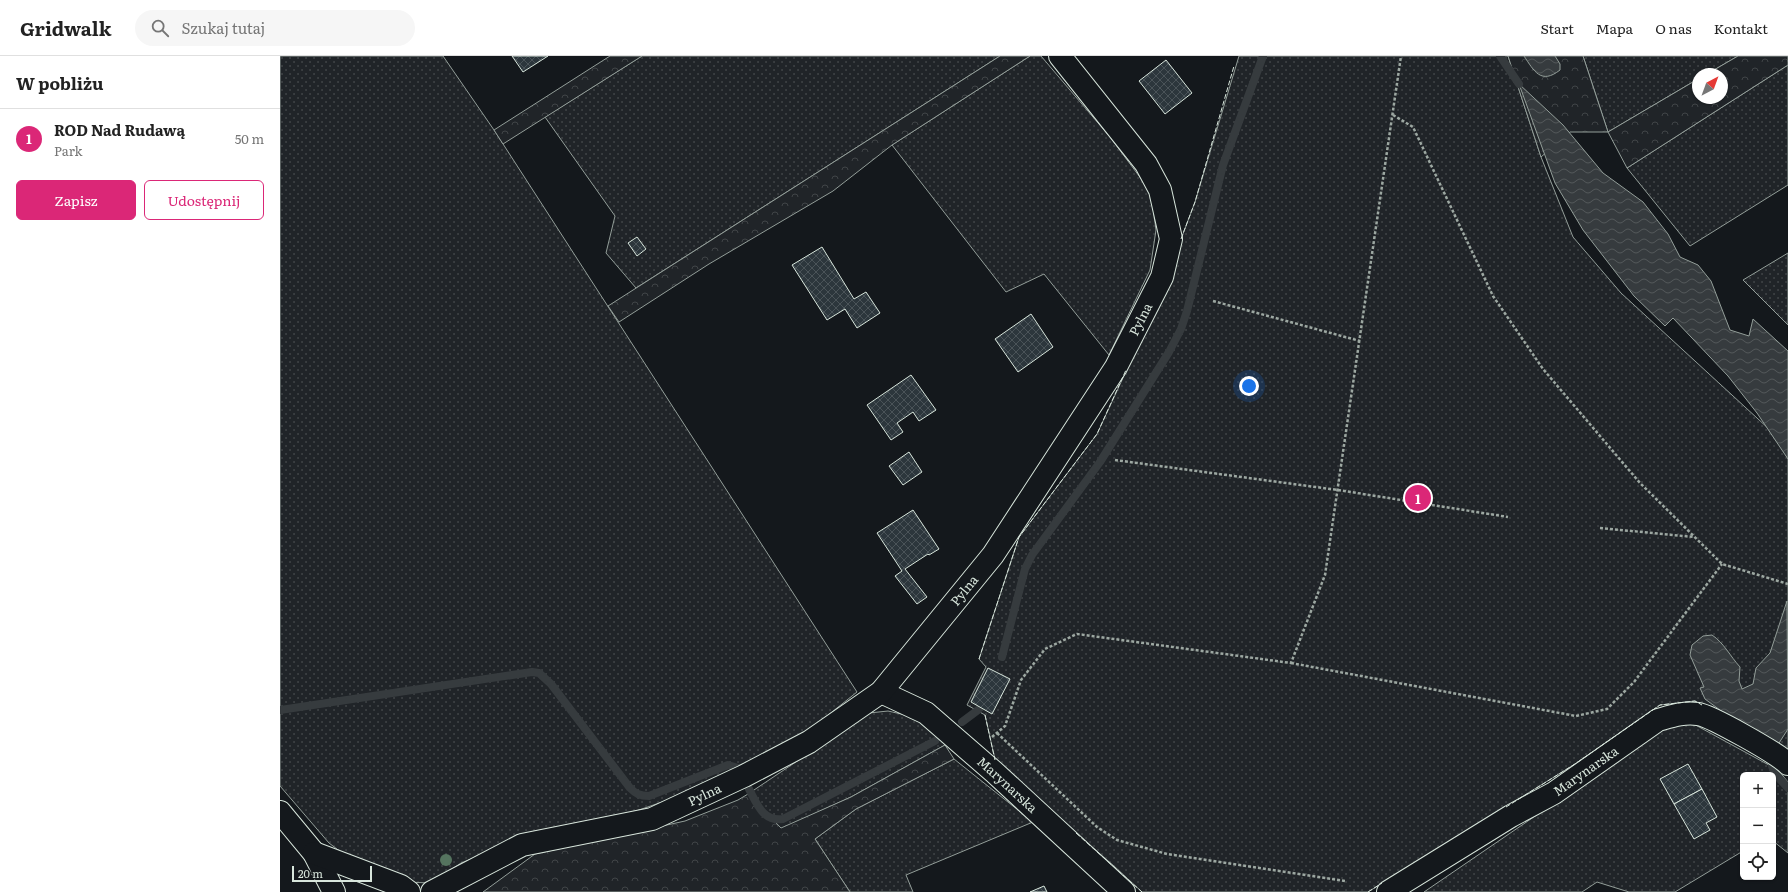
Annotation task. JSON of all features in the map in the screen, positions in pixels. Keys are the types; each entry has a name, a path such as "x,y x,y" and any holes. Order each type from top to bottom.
{"street":[{"name":"Pylna","path":"432,892 522,845 652,819 744,776 809,742 881,692 997,549 1116,367 1162,277 1171,239 1160,190 1146,164 1060,56"},
{"name":"Marynarska","path":"881,692 926,713 1124,892"},
{"name":"Marynarska","path":"1388,892 1511,816 1554,794 1658,720 1677,714 1700,714 1744,736 1788,764"},
{"path":"280,812 314,853 334,892"},
{"path":"314,853 401,886 409,892"}],"path":[{"path":"1291,663 1325,575 1401,56"},
{"path":"1393,115 1413,127 1492,296 1543,369 1640,483 1722,564 1788,584"},
{"path":"1213,301 1360,340"},
{"path":"1115,460 1338,490 1508,517"},
{"path":"1600,528 1695,538"},
{"path":"965,747 990,739 1005,726 1021,680 1045,649 1077,634 1291,663 1576,716 1607,709 1634,682 1722,564"},
{"path":"997,733 1097,827 1117,840 1167,854 1345,881"}],"green space":[{"path":"280,56 443,56 494,130 857,692 817,724 778,749 668,800 633,812 507,845 461,863 431,883 405,882 350,859 329,843 280,786"},
{"path":"610,56 642,56 503,144 494,130"},
{"path":"642,56 1000,56 636,288 606,253 615,216 545,117"},
{"path":"1000,56 1030,56 892,145 833,191 709,264 619,322 608,306"},
{"path":"1030,56 1041,56 1110,137 1151,192 1156,230 1150,270 1109,355 1044,274 1006,292 892,145"},
{"path":"1239,56 1508,56 1541,157 1573,237 1621,293 1782,441 1788,459 1788,759 1728,719 1695,701 1660,705 1575,764 1368,892 1142,892 996,764 985,715 967,705 986,667 979,659 1019,537 1097,434 1153,313 1195,202"},
{"path":"1508,56 1583,56 1608,132 1570,132 1541,157"},
{"path":"1583,56 1738,56 1717,68 1692,68 1692,83 1608,132"},
{"path":"1738,56 1788,56 1788,65 1728,103 1728,68 1717,68"},
{"path":"1788,65 1788,185 1690,246 1627,168"},
{"path":"1692,83 1692,104 1727,104 1627,168 1608,132"},
{"path":"1788,253 1788,325 1743,280"},
{"path":"888,711 922,720 929,724 940,736 945,745 851,797 781,829 748,794 869,713"},
{"path":"1690,722 1778,770 1788,782 1788,853 1776,843 1776,772 1740,772 1740,853 1675,892 1629,892 1597,882 1582,892 1424,892 1664,728"},
{"path":"945,745 954,759 856,809 815,839 850,892 483,892 535,854 685,821 738,800 748,794 781,828 851,797"},
{"path":"954,759 1033,822 906,875 913,892 850,892 815,839 856,809"}],"water":[{"path":"1524,56 1555,56 1560,64 1560,70 1548,76 1543,76 1531,67"},
{"path":"1519,84 1563,125 1603,173 1643,202 1668,234 1680,257 1698,265 1711,281 1730,330 1749,336 1753,319 1788,351 1788,459 1757,413 1728,376 1673,318 1665,326 1634,296 1583,230 1555,183"},
{"path":"1787,601 1788,729 1779,743 1724,713 1705,699 1700,688 1704,687 1690,655 1692,645 1703,636 1712,635 1740,667 1739,681 1742,689 1753,684 1756,668 1770,653"}],"building":[{"path":"512,56 548,56 523,72"},
{"path":"1166,60 1192,93 1165,114 1139,81"},
{"path":"637,237 646,249 637,256 628,243"},
{"path":"822,247 854,299 866,292 880,313 857,328 845,309 827,320 792,265"},
{"path":"1031,314 1053,347 1018,372 995,339"},
{"path":"911,375 936,410 919,421 913,412 897,423 903,432 891,440 867,405"},
{"path":"909,452 922,472 903,485 889,466"},
{"path":"913,510 939,549 929,555 928,554 905,569 927,597 917,604 895,576 902,571 877,533"},
{"path":"988,668 1010,679 992,714 971,702"},
{"path":"1688,764 1702,789 1674,804 1660,779"},
{"path":"1702,789 1717,817 1706,823 1710,830 1694,839 1674,804"},
{"path":"1044,886 1047,892 1030,892"}],"waterway":[{"path":"1002,657 1025,569 1032,555 1100,462 1169,352 1181,329 1187,311 1223,165 1263,56"},
{"path":"1500,56 1519,84"},
{"path":"280,710 532,672 539,673 551,684 630,788 638,794 649,796 728,765 738,768"},
{"path":"962,722 978,710"},
{"path":"749,789 758,806 766,815 770,818 783,819 935,741"},
{"path":"1772,766 1775,774 1788,788"}],"fence":[{"path":"1181,239 1195,202 1234,66"},
{"path":"979,659 1019,537 1097,434 1126,370"},
{"path":"1506,807 1575,764 1660,705 1695,701 1702,705"},
{"path":"985,715 995,760"},
{"path":"1076,833 1142,892"},
{"path":"1368,892 1382,883"}],"place":[{"name":"ROD Nad Rudawą","path":"1418,498"}]}
